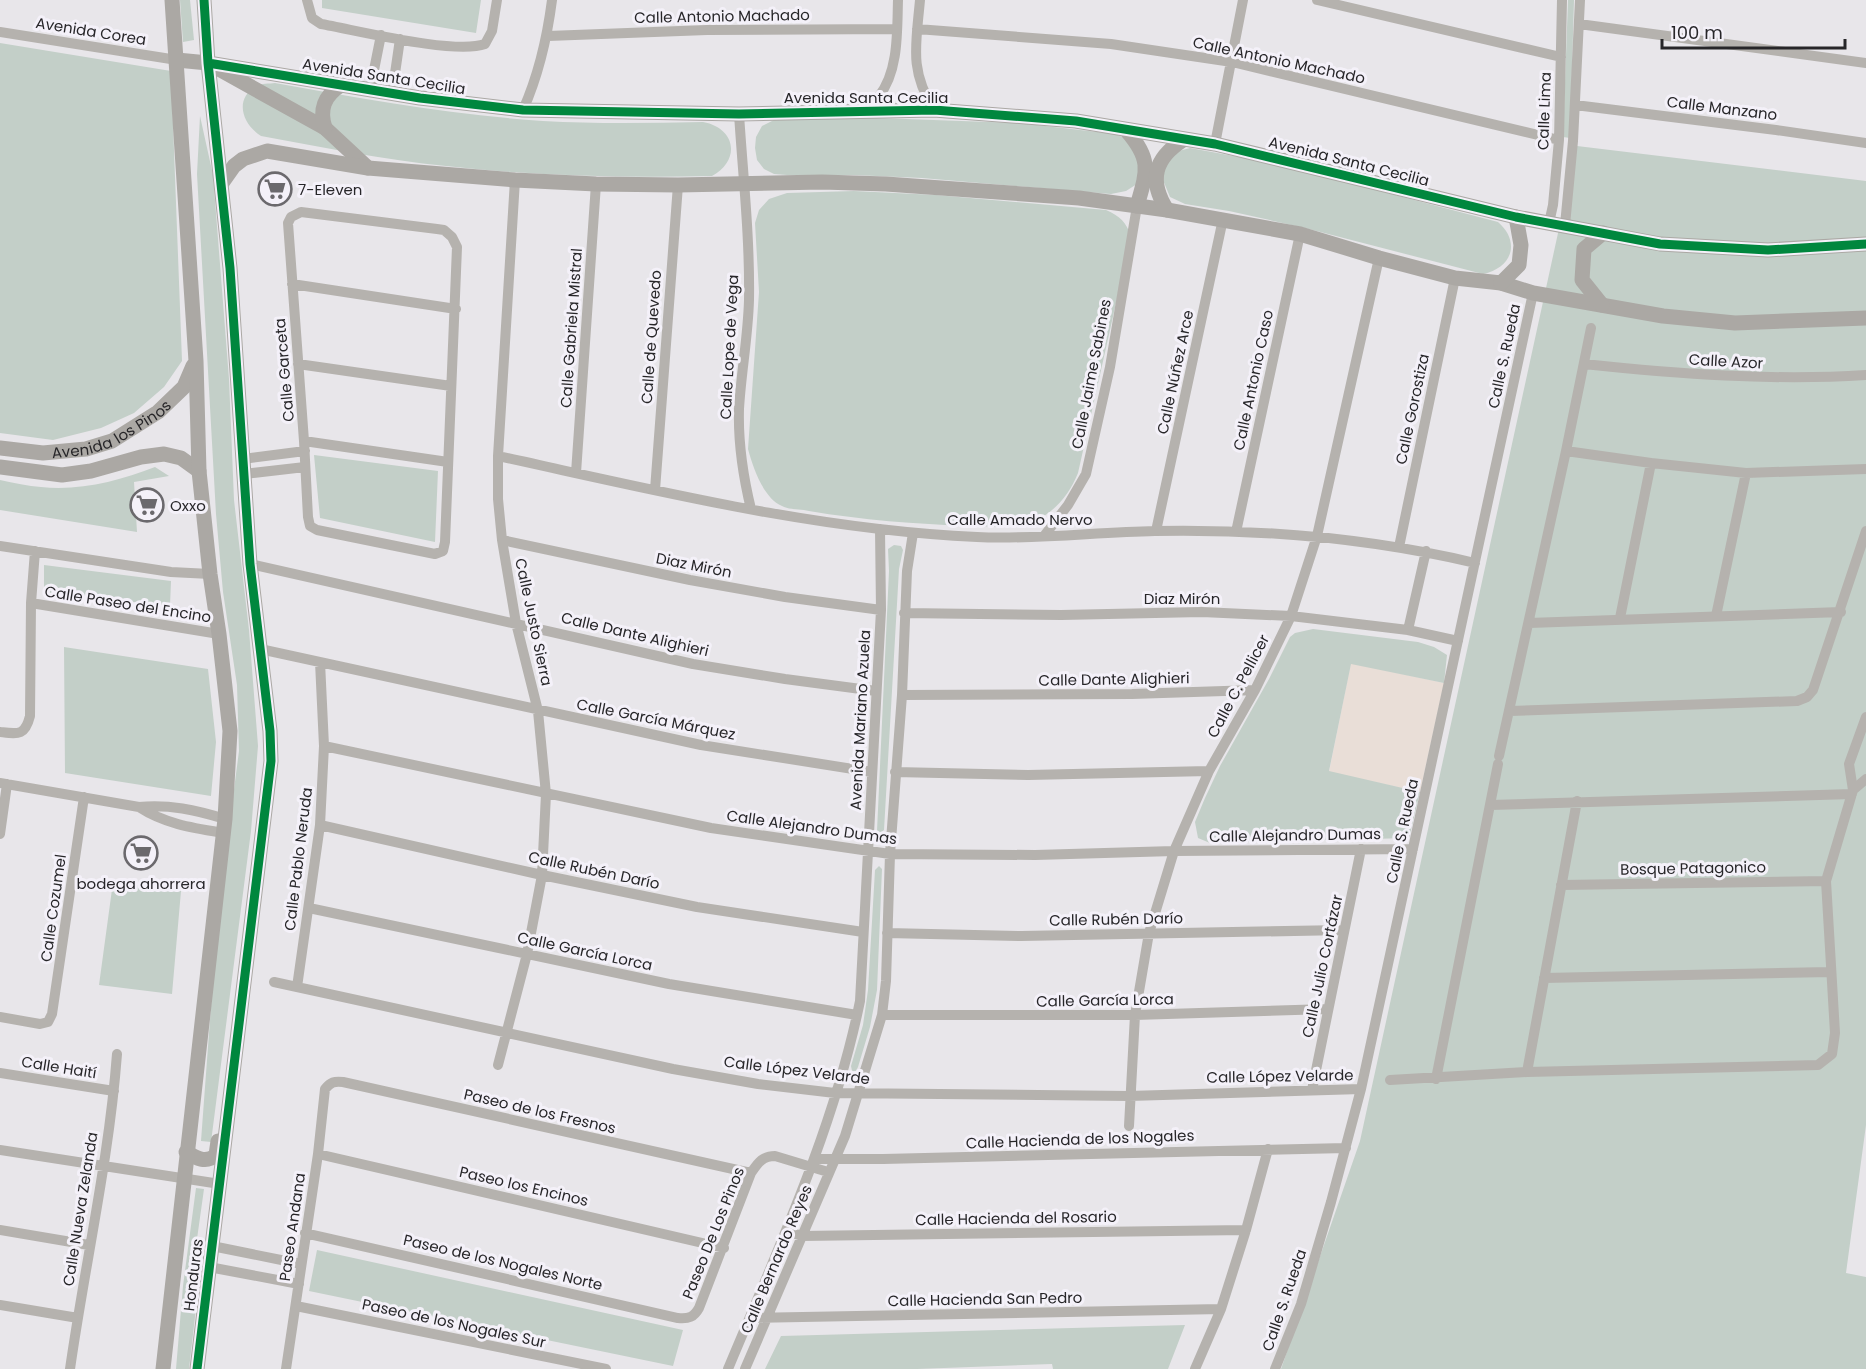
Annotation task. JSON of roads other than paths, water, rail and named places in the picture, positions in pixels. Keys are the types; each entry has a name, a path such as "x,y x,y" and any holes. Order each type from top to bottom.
{"street":[{"name":"Honduras","path":"163,1369 225,826 230,731 199,471 196,361 172,0"},
{"path":"186,1152 205,1161 216,1155 223,1097 233,1070 271,761 270,731 250,564 230,268 208,63 204,0"},
{"path":"307,0 312,18 321,24 400,39 469,48 485,44 492,31 497,0"},
{"path":"523,110 538,73 548,36 552,0"},
{"path":"861,110 878,98 886,86 892,69 898,0"},
{"path":"920,0 916,67 922,89 933,110"},
{"path":"1215,144 1243,0"},
{"path":"1317,0 1561,57"},
{"name":"Calle Lima","path":"1548,222 1553,205 1559,140 1562,0"},
{"name":"Calle Lima","path":"1565,225 1573,141 1580,0"},
{"path":"1579,24 1866,63"},
{"name":"Calle Antonio Machado","path":"548,36 707,30 897,29"},
{"name":"Calle Antonio Machado","path":"917,29 1077,41 1232,62 1559,140"},
{"name":"Avenida Corea","path":"0,32 177,60"},
{"path":"370,90 381,35"},
{"path":"392,94 400,39"},
{"name":"Avenida Santa Cecilia","path":"177,60 208,63 392,94 523,110 738,114 933,110 1076,121 1215,144 1516,217 1660,244 1768,250 1866,244"},
{"path":"208,63 325,128 368,168"},
{"path":"325,128 322,108 326,99 341,85"},
{"name":"Calle Manzano","path":"1575,105 1866,143"},
{"name":"Calle Lope de Vega","path":"738,114 748,238 749,302 739,438 751,509"},
{"path":"1127,130 1141,147 1146,161 1137,206"},
{"path":"1167,210 1158,191 1156,170 1165,153 1183,140"},
{"path":"222,183 234,166 243,159 267,151 368,168 515,180 678,185 822,182 885,184 1079,198 1223,219 1300,234 1455,278 1501,283 1533,293 1663,316 1735,323 1866,318"},
{"name":"Calle Justo Sierra","path":"498,1065 527,954 542,875 546,794 538,711 516,623 502,540 498,499 498,456 515,180"},
{"name":"Calle Gabriela Mistral","path":"576,473 596,184"},
{"name":"Calle de Quevedo","path":"655,490 678,185"},
{"name":"Calle Jaime Sabines","path":"1044,536 1068,505 1086,474 1110,367 1137,206"},
{"name":"Calle Garceta","path":"448,462 443,550 435,554 317,530 310,526 288,223 301,212 437,229 449,233 457,247 456,309"},
{"path":"1501,283 1519,265 1521,245 1516,217"},
{"name":"Calle Núñez Arce","path":"1156,531 1223,219"},
{"path":"1602,305 1582,280 1584,249 1603,233"},
{"name":"Calle Antonio Caso","path":"1236,532 1300,234"},
{"name":"Calle C. Pellicer","path":"1129,1126 1135,1015 1149,933 1174,851 1209,771 1255,690 1291,616 1317,536 1378,258"},
{"name":"Calle Gorostiza","path":"1399,547 1455,278"},
{"path":"243,459 305,446 448,462 456,309 292,284"},
{"name":"Calle S. Rueda","path":"1275,1369 1301,1304 1361,1089 1533,293"},
{"path":"1436,1079 1499,760 1591,328"},
{"name":"Avenida los Pinos","path":"0,448 43,453 86,449 112,441 158,412 184,387 196,361"},
{"path":"298,364 451,386"},
{"name":"Calle Azor","path":"1584,364 1713,376 1774,378 1866,375"},
{"path":"86,449 91,471"},
{"path":"1566,451 1651,463 1746,472 1866,470"},
{"name":"Avenida los Pinos","path":"0,467 62,475 91,471 141,457 164,454 181,458 199,471"},
{"name":"Calle Amado Nervo","path":"498,456 751,509 913,533 980,537 1156,531 1317,536 1425,551 1475,563"},
{"path":"1620,618 1651,463"},
{"path":"244,474 305,467"},
{"path":"1716,616 1746,472"},
{"name":"Avenida Mariano Azuela","path":"814,1163 858,1015 861,987 881,610 880,529"},
{"path":"834,1160 848,1128 882,1016 895,772 902,695 904,613 913,533"},
{"path":"1510,711 1797,701 1807,698 1813,690 1840,612 1861,563 1865,537"},
{"name":"Diaz Mirón","path":"502,540 690,580 785,597 881,610"},
{"path":"0,546 171,572 210,574"},
{"path":"0,732 16,734 22,732 27,727 30,716 34,551"},
{"path":"1408,630 1425,551"},
{"name":"Calle Dante Alighieri","path":"250,564 693,663 785,680 876,691"},
{"name":"Calle Paseo del Encino","path":"31,603 219,634"},
{"name":"Diaz Mirón","path":"904,613 1061,615 1202,612 1291,616 1408,630 1458,641"},
{"path":"1529,623 1840,612"},
{"name":"Calle García Márquez","path":"260,649 700,745 872,772"},
{"name":"Calle Pablo Neruda","path":"297,987 320,825 324,746 320,662"},
{"name":"Calle Dante Alighieri","path":"902,695 1132,694 1255,690"},
{"path":"1390,1080 1527,1072 1818,1065 1832,1054 1835,1033 1826,881 1853,792 1849,764 1866,717"},
{"name":"Calle Alejandro Dumas","path":"324,746 711,828 867,852 1035,855 1413,849"},
{"path":"895,772 1028,775 1209,771"},
{"path":"1490,805 1853,792 1866,779"},
{"path":"0,834 3,784 139,807 160,805 187,808 225,826"},
{"name":"Calle Cozumel","path":"0,1017 40,1024 48,1022 52,1014 84,797"},
{"path":"1527,1072 1577,801"},
{"path":"139,807 156,818 176,824 225,826"},
{"name":"Calle Rubén Darío","path":"320,825 697,907 863,932"},
{"name":"Calle Julio Cortázar","path":"1312,1090 1361,849"},
{"name":"Bosque Patagonico","path":"1561,885 1826,881"},
{"name":"Calle García Lorca","path":"309,908 679,986 858,1015"},
{"name":"Calle Rubén Darío","path":"887,933 1021,936 1344,930"},
{"path":"1544,978 1830,972"},
{"name":"Calle López Velarde","path":"274,982 673,1069 758,1084 835,1093 857,1095 1130,1095 1361,1089"},
{"name":"Calle García Lorca","path":"882,1016 1135,1015 1328,1009"},
{"name":"Calle Nueva Zelanda","path":"70,1369 103,1167 117,1054"},
{"name":"Honduras","path":"197,1369 233,1070"},
{"name":"Calle Haití","path":"0,1073 114,1091"},
{"name":"Paseo de los Fresnos","path":"325,1089 330,1083 343,1082 751,1173"},
{"name":"Paseo Andana","path":"286,1369 318,1154 325,1089"},
{"name":"Calle Hacienda de los Nogales","path":"814,1163 834,1160 1346,1148"},
{"path":"1195,1369 1221,1309 1268,1149"},
{"path":"0,1150 220,1184"},
{"name":"Paseo los Encinos","path":"318,1154 724,1248"},
{"name":"Paseo De Los Pinos","path":"693,1317 724,1248 751,1173 761,1160 768,1156 814,1163 828,1172"},
{"name":"Calle Bernardo Reyes","path":"745,1369 834,1160"},
{"name":"Calle Bernardo Reyes","path":"728,1369 814,1163"},
{"path":"0,1230 89,1245"},
{"name":"Calle Hacienda del Rosario","path":"786,1231 802,1236 1246,1230"},
{"name":"Paseo de los Nogales Norte","path":"306,1233 678,1318 693,1317"},
{"path":"212,1246 301,1264"},
{"path":"209,1267 299,1284"},
{"path":"0,1305 78,1318"},
{"name":"Paseo de los Nogales Sur","path":"296,1306 606,1369"},
{"name":"Calle Hacienda San Pedro","path":"750,1318 1221,1309"}],"place":[{"name":"7-Eleven","path":"275,189"},
{"name":"Oxxo","path":"147,505"},
{"name":"bodega ahorrera","path":"141,853"}]}
